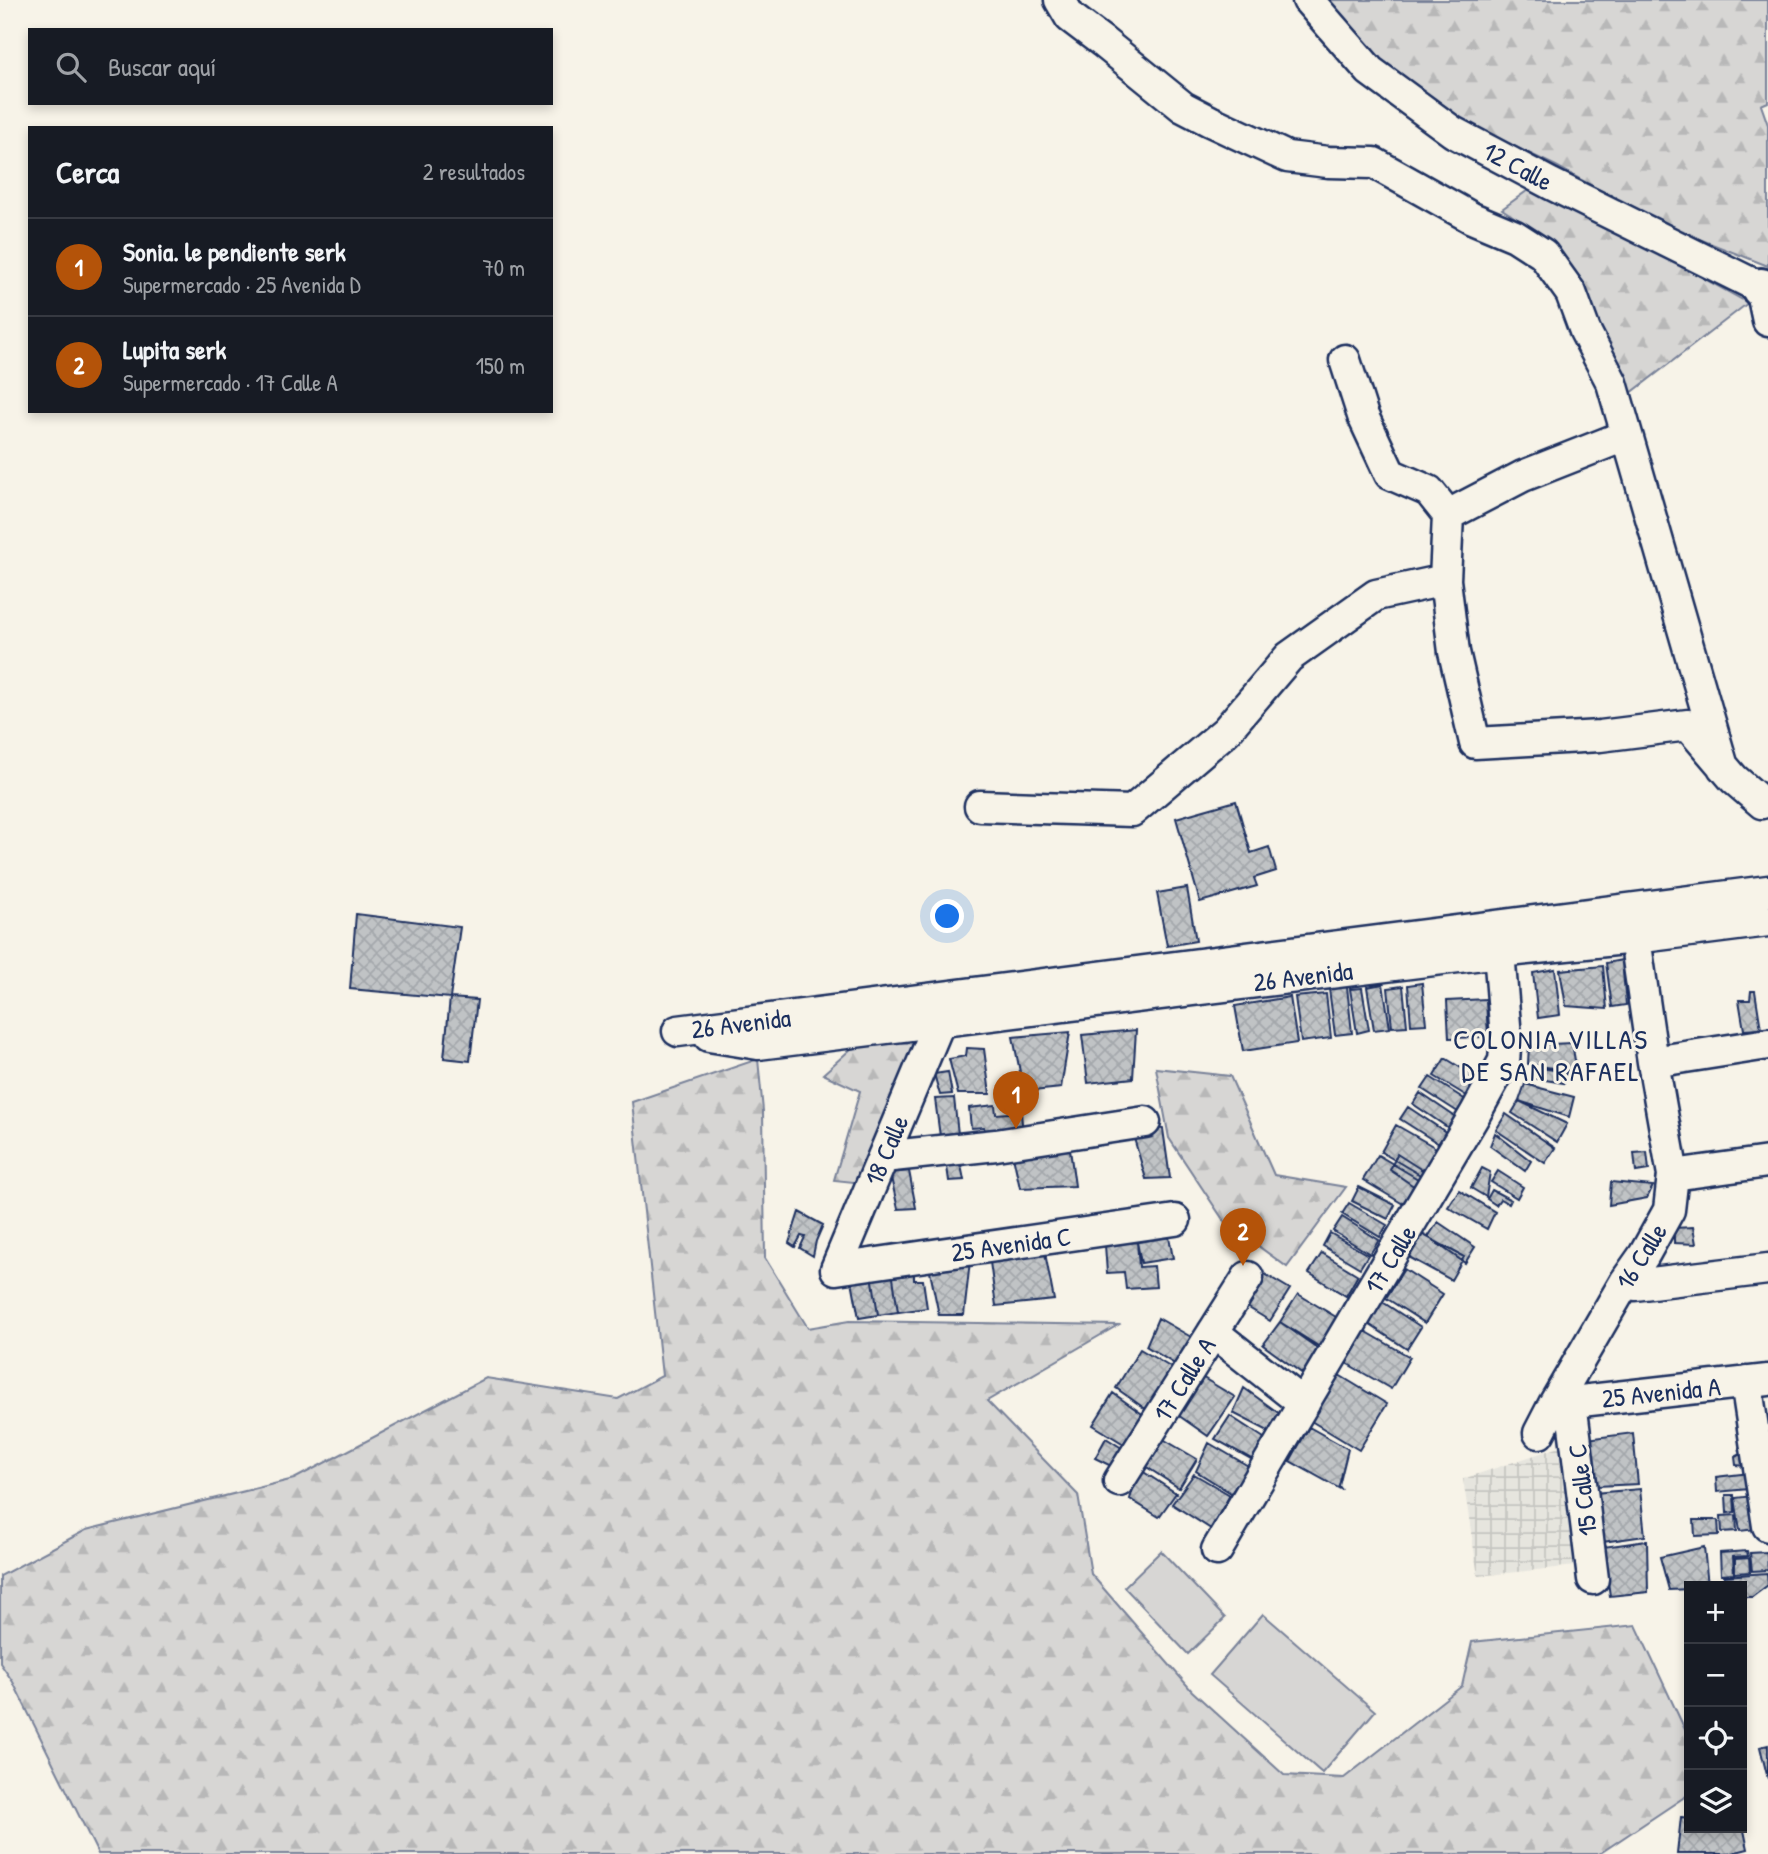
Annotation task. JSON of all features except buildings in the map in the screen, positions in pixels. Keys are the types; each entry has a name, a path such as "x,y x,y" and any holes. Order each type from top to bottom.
{"street":[{"path":"1060,0 1070,17 1183,107 1201,117 1287,158 1374,163 1472,218 1515,236 1543,254 1571,293 1585,331 1612,383 1723,767"},
{"name":"12 Calle","path":"1308,0 1370,71 1453,132 1766,298"},
{"path":"1345,360 1363,416 1390,474 1429,491 1448,514 1444,580 1454,652 1475,743 1600,736 1688,725 1734,779 1762,803 1768,801"},
{"path":"1448,514 1523,476 1627,435"},
{"path":"979,806 1132,811 1226,731 1289,657 1376,595 1444,580"},
{"name":"26 Avenida","path":"1768,891 678,1031 758,1044 1768,920"},
{"name":"16 Calle","path":"1539,1433 1563,1403 1625,1282 1644,1255 1669,1210 1672,1175 1635,938"},
{"name":"17 Calle","path":"1217,1550 1504,1061 1506,1037 1499,952"},
{"name":"18 Calle","path":"847,1268 836,1269 940,1021"},
{"path":"1653,1062 1768,1045"},
{"path":"883,1157 996,1145 1145,1122"},
{"path":"1672,1175 1768,1162"},
{"name":"25 Avenida C","path":"847,1268 1175,1220"},
{"path":"1625,1282 1636,1285 1768,1269"},
{"name":"17 Calle A","path":"1119,1481 1248,1277"},
{"path":"1213,1332 1304,1404"},
{"path":"1757,1381 1768,1525"},
{"name":"25 Avenida A","path":"1563,1403 1757,1381"},
{"name":"15 Calle C","path":"1563,1403 1593,1579"}],"shaded area":[{"path":"1565,1445 1576,1566 1478,1576 1463,1479"}],"green space":[{"path":"1321,0 1768,0 1768,102 1761,105 1768,125 1768,266 1661,224 1556,166 1446,114 1385,66"},
{"path":"1535,185 1748,303 1631,393 1598,350 1556,250 1531,228 1502,209"},
{"path":"863,1038 918,1044 863,1183 834,1180 860,1091 823,1074"},
{"path":"758,1059 763,1111 765,1258 808,1328 849,1321 1118,1325 987,1401 1078,1495 1091,1574 1192,1691 1284,1775 1344,1778 1462,1686 1472,1642 1636,1625 1684,1727 1684,1797 1599,1854 98,1854 13,1682 0,1663 0,1576 86,1530 294,1479 486,1378 618,1399 662,1376 632,1102"},
{"path":"1156,1068 1230,1076 1274,1175 1346,1187 1287,1267 1224,1221 1169,1138"},
{"path":"1161,1551 1225,1618 1188,1654 1124,1587"},
{"path":"1263,1614 1375,1711 1322,1773 1210,1675"}],"place":[{"name":"Sonia. le pendiente serk","path":"1016,1129"},
{"name":"Lupita serk","path":"1243,1266"}],"district":[{"name":"COLONIA VILLAS DE SAN RAFAEL","path":"1551,1055"}]}
